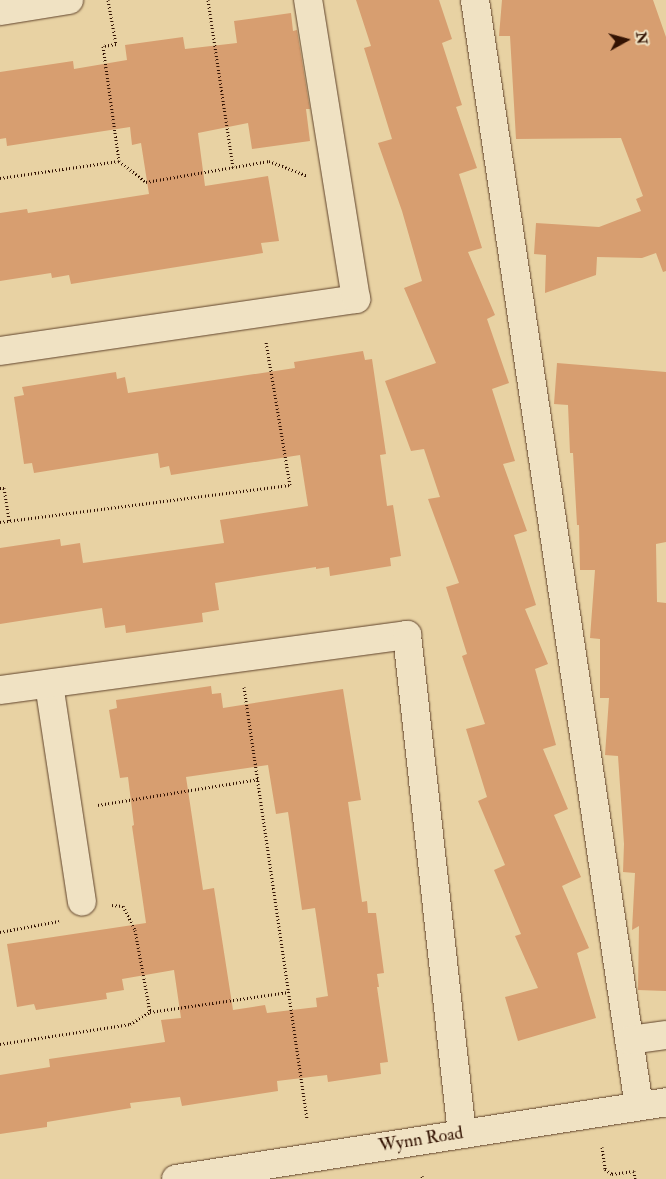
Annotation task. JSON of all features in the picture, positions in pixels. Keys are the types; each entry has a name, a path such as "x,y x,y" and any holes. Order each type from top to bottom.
{"street":[{"path":"0,11 69,0"},
{"path":"0,352 356,300 308,0"},
{"path":"475,0 639,1106"},
{"path":"0,690 407,635 462,1134"},
{"path":"49,684 82,902"},
{"path":"630,1040 666,1035"},
{"name":"Wynn Road","path":"176,1179 666,1102"}],"path":[{"path":"108,0 116,44 103,46 119,161 146,182 269,161 338,184"},
{"path":"208,0 233,167"},
{"path":"0,178 119,161"},
{"path":"0,522 290,485 262,313"},
{"path":"0,488 4,488 9,521"},
{"path":"240,658 307,1119"},
{"path":"68,810 258,779"},
{"path":"0,932 69,919 82,902 123,906 135,930 150,1012"},
{"path":"0,1044 130,1024 150,1012 289,992"},
{"path":"602,1147 605,1169 612,1174 634,1171 635,1179"}],"building":[{"path":"356,0 439,0 452,39 442,43 462,105 456,107 477,168 459,174 482,248 468,252 495,315 487,319 509,383 492,389 515,461 503,464 527,531 514,535 536,605 525,609 548,664 535,669 556,745 543,749 568,809 554,815 581,877 562,886 589,948 577,953 596,1018 518,1041 505,997 538,988 515,936 521,934 494,870 505,865 478,801 487,797 466,729 485,724 462,656 467,654 446,587 459,583 428,499 440,497 424,449 411,451 385,381 436,363 404,288 422,281 402,211 378,143 392,139 364,48 371,46"},
{"path":"502,0 653,0 666,37 666,271 663,272 656,253 642,258 597,257 596,275 545,293 546,255 534,254 536,223 599,227 641,211 636,199 643,196 621,138 516,139 510,36 499,36"},
{"path":"291,13 293,31 297,30 310,109 306,109 310,141 252,149 248,123 198,133 205,186 268,176 279,241 261,243 263,253 71,284 69,275 52,278 51,273 0,281 0,213 27,209 28,213 149,194 141,143 132,145 130,127 7,146 6,138 0,139 0,72 73,61 74,69 127,60 125,45 183,37 185,49 237,43 234,21"},
{"path":"363,351 365,360 372,359 386,454 380,455 387,506 393,505 401,556 390,558 391,566 330,576 329,567 316,569 316,567 215,583 219,610 202,613 203,622 126,633 125,625 105,628 102,608 0,624 0,548 60,539 61,546 80,543 83,563 224,543 220,520 308,506 300,455 171,475 169,466 160,468 158,453 34,473 32,463 24,464 14,397 24,395 22,387 116,372 117,379 125,377 128,393 295,368 294,362"},
{"path":"557,363 666,372 666,542 656,544 657,602 666,603 666,991 638,990 639,926 632,930 635,873 623,872 624,844 618,756 605,755 609,698 600,698 600,639 590,638 595,570 580,570 579,525 577,525 573,453 570,453 568,405 554,404"},
{"path":"211,686 212,694 221,693 223,708 343,689 361,800 348,802 362,902 367,901 368,913 376,913 384,973 377,974 379,987 377,987 388,1062 380,1063 381,1074 328,1082 327,1075 277,1081 278,1091 182,1106 180,1097 130,1103 131,1108 47,1122 47,1127 0,1134 0,1075 50,1067 49,1059 165,1042 161,1020 181,1018 174,970 122,979 124,990 106,993 107,999 36,1010 34,1004 17,1007 7,944 146,923 132,826 134,825 128,777 120,778 109,710 117,708 116,700","holes":["268,765 276,814 288,812 302,910 315,908 328,996 316,998 317,1007 267,1013 265,1005 233,1010 214,888 203,890 186,777"]}]}
